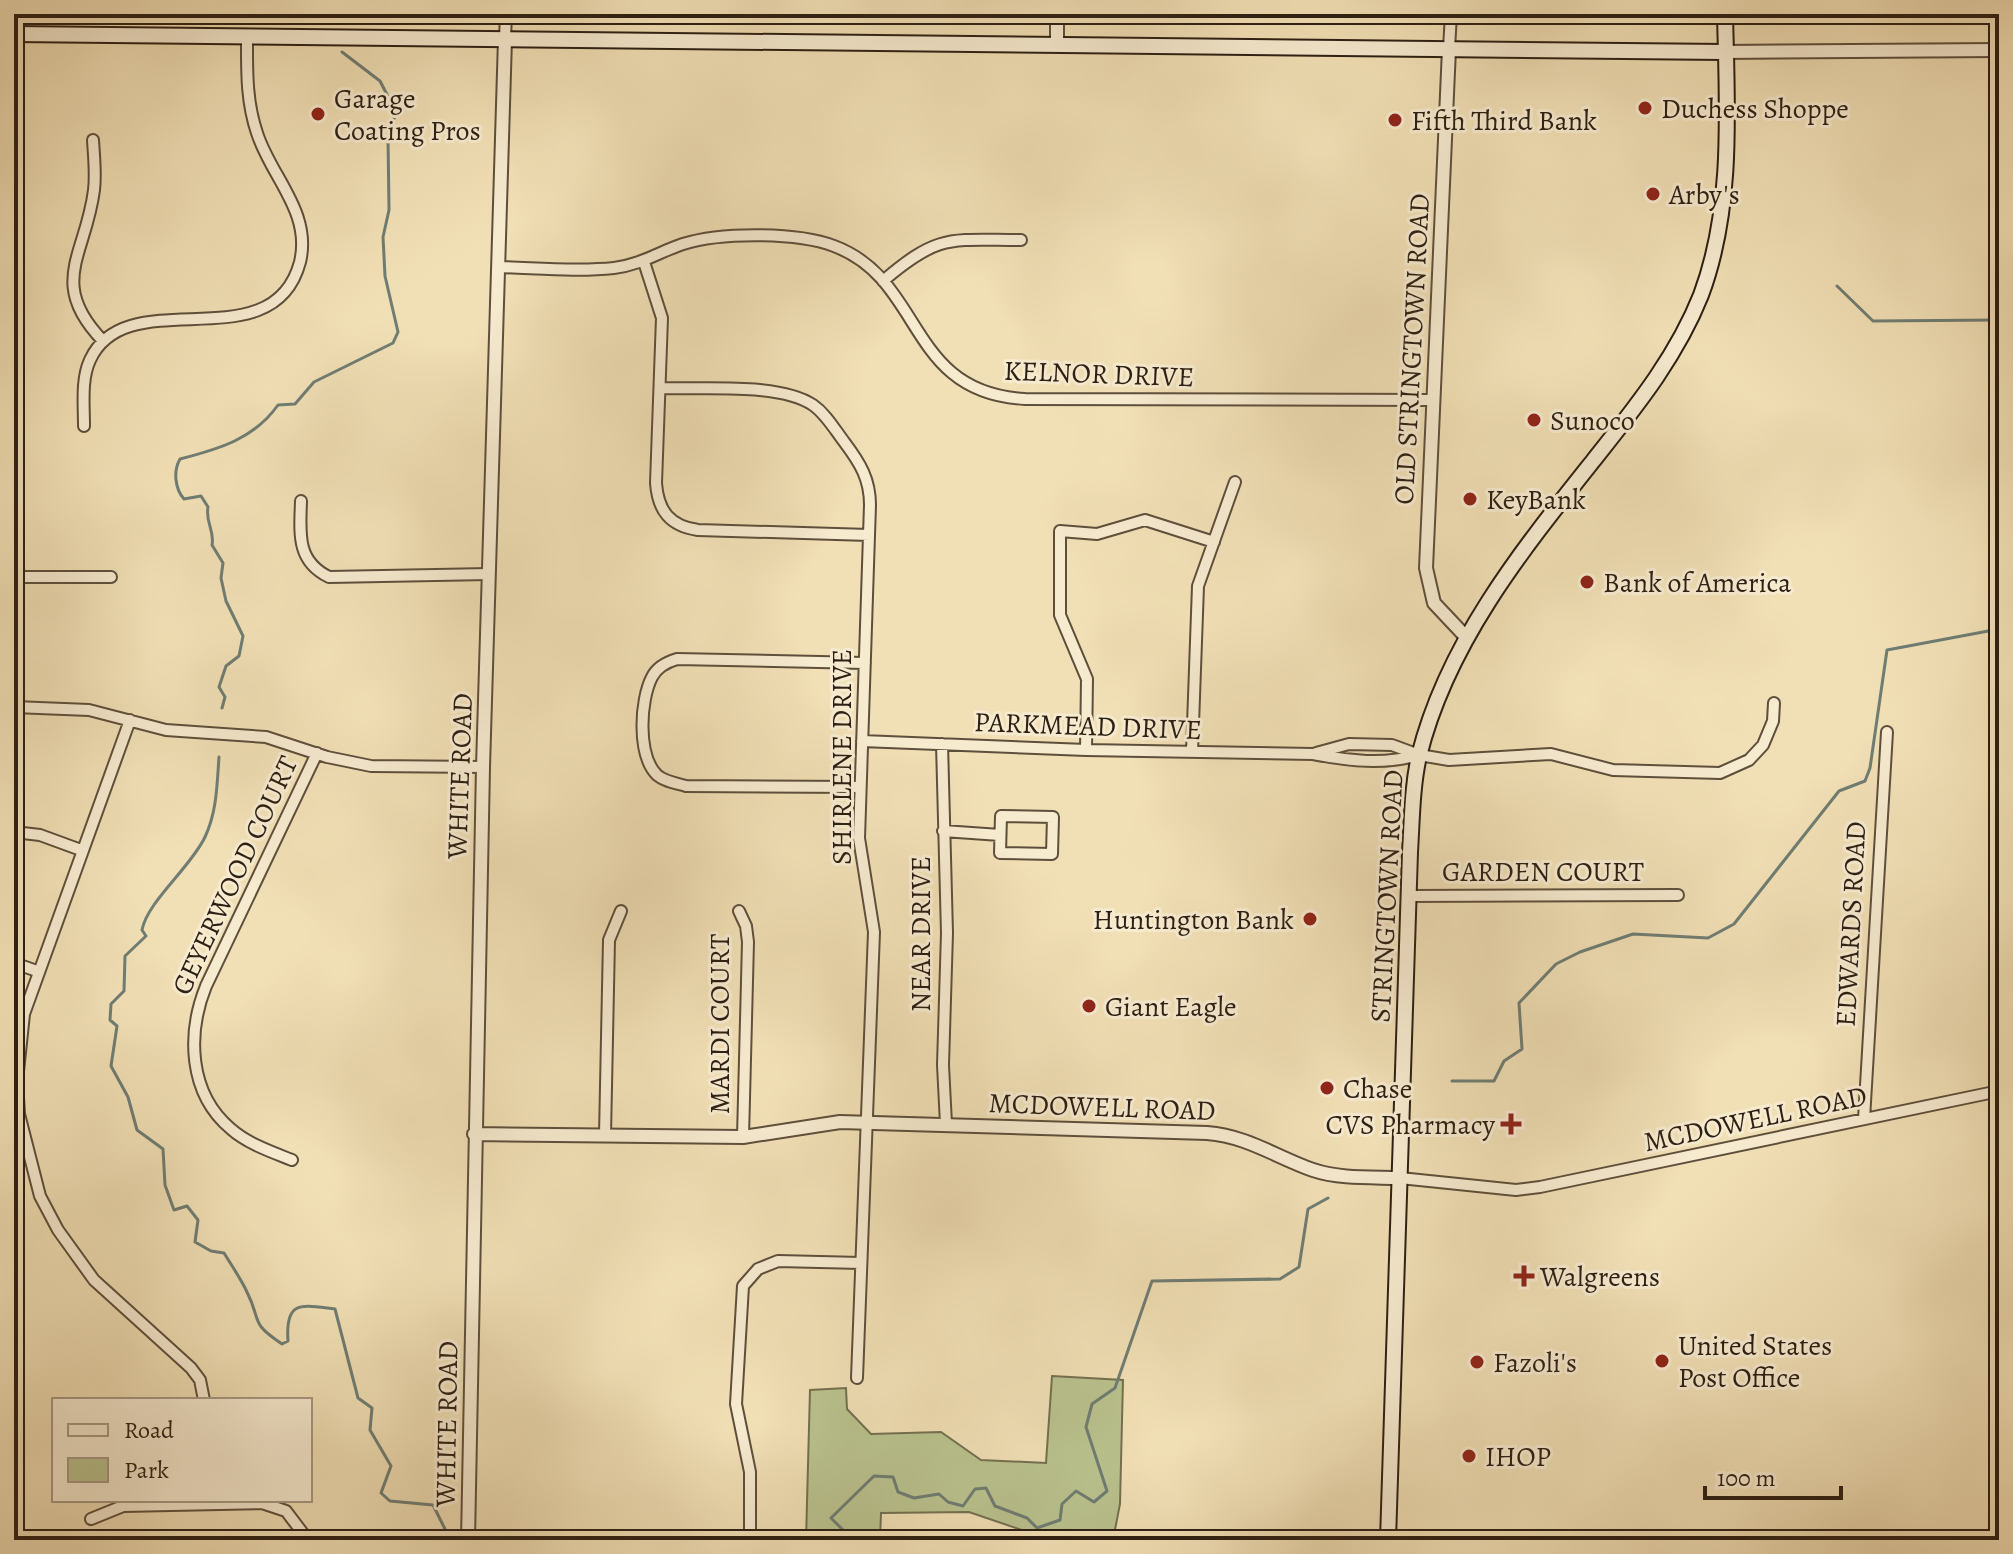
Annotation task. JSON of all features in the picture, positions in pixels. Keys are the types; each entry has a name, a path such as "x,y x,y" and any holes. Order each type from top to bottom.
{"main road":[{"name":"STRINGTOWN ROAD","path":"1388,1540 1412,813 1419,755 1445,679 1466,637 1520,559 1655,382 1689,322 1707,276 1722,220 1725,14"},
{"path":"14,34 1724,52"}],"street":[{"name":"WHITE ROAD","path":"468,1540 483,767 506,14"},
{"path":"1057,14 1057,45"},
{"path":"1449,49 1451,14"},
{"path":"84,426 86,372 103,341 132,325 246,315 280,295 294,275 301,252 302,228 257,135 250,108 247,37"},
{"name":"OLD STRINGTOWN ROAD","path":"1449,49 1432,400 1427,583 1438,609 1466,637"},
{"path":"1724,52 1999,50"},
{"path":"93,140 94,192 75,257 72,281 78,307 103,341"},
{"name":"KELNOR DRIVE","path":"499,267 613,268 644,262 682,245 718,238 801,239 830,244 855,255 883,281 940,364 964,383 992,395 1055,399 1432,400"},
{"path":"883,281 919,252 944,242 1021,240"},
{"path":"644,262 662,318 657,500 670,521 698,530 869,535"},
{"name":"SHIRLENE DRIVE","path":"660,388 774,392 813,405 864,471 870,493 859,838 874,932 857,1378"},
{"path":"1192,752 1197,599 1235,482"},
{"path":"301,501 302,551 311,566 329,577 489,574"},
{"path":"1086,750 1087,679 1060,615 1060,531 1097,534 1145,520 1214,542"},
{"path":"14,577 111,577"},
{"path":"860,787 686,786 665,781 650,766 644,744 646,696 652,676 677,659 865,663"},
{"name":"PARKMEAD DRIVE","path":"1313,754 1349,744 1392,745 1419,755 1449,760 1551,754 1613,770 1720,773 1749,760 1763,745 1773,721 1774,703"},
{"path":"14,707 89,710 188,733 266,737 371,766 483,767"},
{"path":"130,720 24,1014 17,1081 23,1139 40,1196 58,1230 94,1280 191,1368 200,1380 204,1398"},
{"name":"EDWARDS ROAD","path":"1864,1119 1887,732"},
{"name":"PARKMEAD DRIVE","path":"862,741 1086,750 1313,754 1390,763 1419,755"},
{"name":"NEAR DRIVE","path":"942,744 947,933 943,1065 946,1124"},
{"name":"GEYERWOOD COURT","path":"292,1160 231,1129 205,1094 193,1043 194,1021 206,986 317,753"},
{"path":"1001,816 1053,817 1052,854 1000,853 1000,835 1001,816"},
{"path":"943,831 1000,835"},
{"path":"14,832 40,835 81,850"},
{"name":"GARDEN COURT","path":"1409,896 1678,895"},
{"path":"605,1135 609,940 621,911"},
{"name":"MARDI COURT","path":"739,911 746,926 748,942 743,1137"},
{"path":"14,963 37,971"},
{"name":"MCDOWELL ROAD","path":"474,1134 743,1137 829,1123 868,1123 1223,1134 1251,1141 1315,1171 1347,1177 1400,1178 1516,1190 1999,1091"},
{"path":"750,1540 750,1472 736,1404 743,1286 758,1269 778,1261 861,1263"},
{"path":"91,1519 123,1506 262,1503 286,1511 308,1540"}],"green space":[{"path":"1052,1376 1123,1380 1120,1504 1113,1540 1051,1540 969,1512 881,1513 880,1540 806,1540 810,1390 846,1388 847,1409 871,1434 941,1432 981,1460 1046,1463"}],"waterway":[{"path":"222,708 225,697 219,687 226,666 239,656 243,636 226,601 221,578 223,563 212,545 208,507 201,496 184,499 177,485 180,459 235,441 258,426 278,405 295,404 314,382 393,343 398,332 385,276 383,237 389,210 388,138 396,112 380,81 342,52"},
{"path":"1837,286 1873,321 1999,320"},
{"path":"1452,1081 1494,1081 1504,1061 1522,1049 1519,1003 1556,964 1580,952 1633,934 1708,938 1734,924 1839,791 1865,781 1870,768 1887,650 1999,629"},
{"path":"219,757 214,808 205,837 152,908 142,930 146,936 125,956 124,991 111,1004 110,1020 117,1026 111,1066 128,1097 137,1130 163,1149 165,1185 174,1210 187,1206 198,1220 195,1242 211,1251 224,1253 245,1287 260,1326 282,1344 288,1341 289,1318 293,1311 305,1306 335,1309 358,1398 372,1408 370,1430 391,1466 381,1493 390,1501 433,1505 445,1529 431,1540"},
{"path":"853,1540 831,1518 874,1476 893,1477 898,1492 914,1498 939,1494 948,1502 963,1506 975,1489 986,1488 995,1506 1027,1518 1037,1528 1060,1520 1062,1504 1076,1491 1094,1502 1107,1491 1086,1427 1092,1404 1115,1388 1152,1281 1280,1279 1299,1267 1308,1209 1328,1198"}],"place":[{"name":"Duchess Shoppe","path":"1645,108"},
{"name":"Garage Coating Pros","path":"318,114"},
{"name":"Fifth Third Bank","path":"1395,120"},
{"name":"Arby's","path":"1653,194"},
{"name":"Sunoco","path":"1534,420"},
{"name":"KeyBank","path":"1470,499"},
{"name":"Bank of America","path":"1587,582"},
{"name":"Huntington Bank","path":"1310,919"},
{"name":"Giant Eagle","path":"1089,1006"},
{"name":"Chase","path":"1327,1088"},
{"name":"CVS Pharmacy","path":"1511,1124"},
{"name":"Walgreens","path":"1524,1276"},
{"name":"United States Post Office","path":"1662,1361"},
{"name":"Fazoli's","path":"1477,1362"},
{"name":"IHOP","path":"1469,1456"}]}
